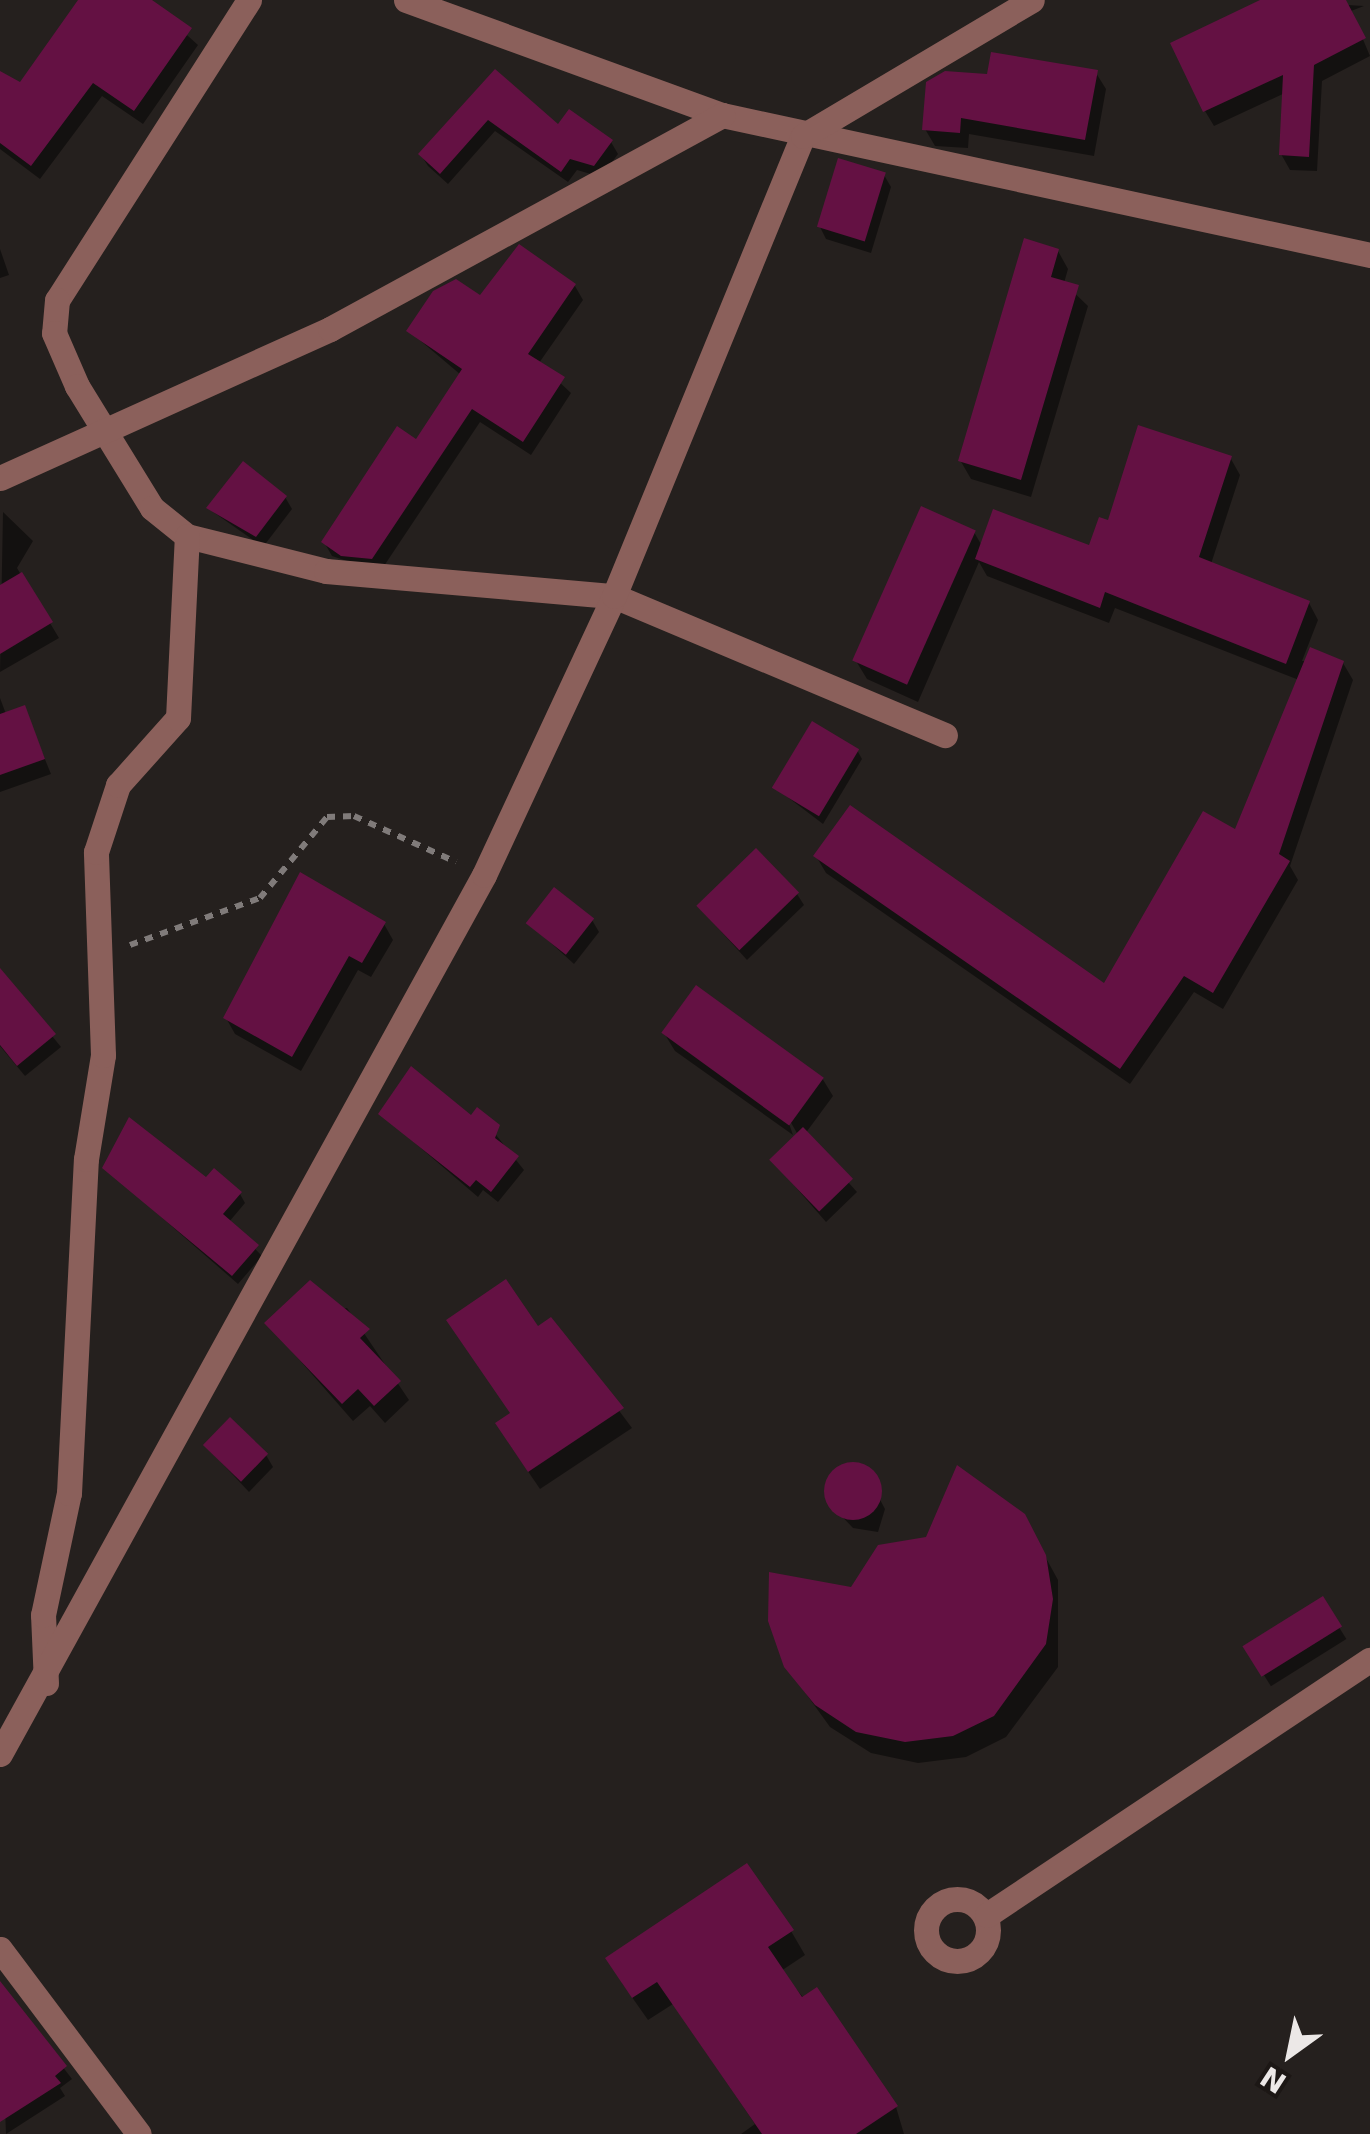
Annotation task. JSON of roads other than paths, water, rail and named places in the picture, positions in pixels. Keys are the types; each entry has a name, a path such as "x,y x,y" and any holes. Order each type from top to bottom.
{"street":[{"path":"249,0 57,300 54,333 98,426 152,508 186,536 371,578 614,596 944,735"},
{"path":"406,0 722,115 804,136 1370,256"},
{"path":"0,1754 46,1683 484,875 614,596 804,136 1032,0"},
{"path":"0,478 98,426 330,329 722,115"},
{"path":"46,1683 43,1615 69,1494 86,1159 103,1054 98,954 104,811 164,741 184,690 186,536"},
{"path":"987,1915 1370,1660"},
{"path":"0,1948 139,2134"}]}
